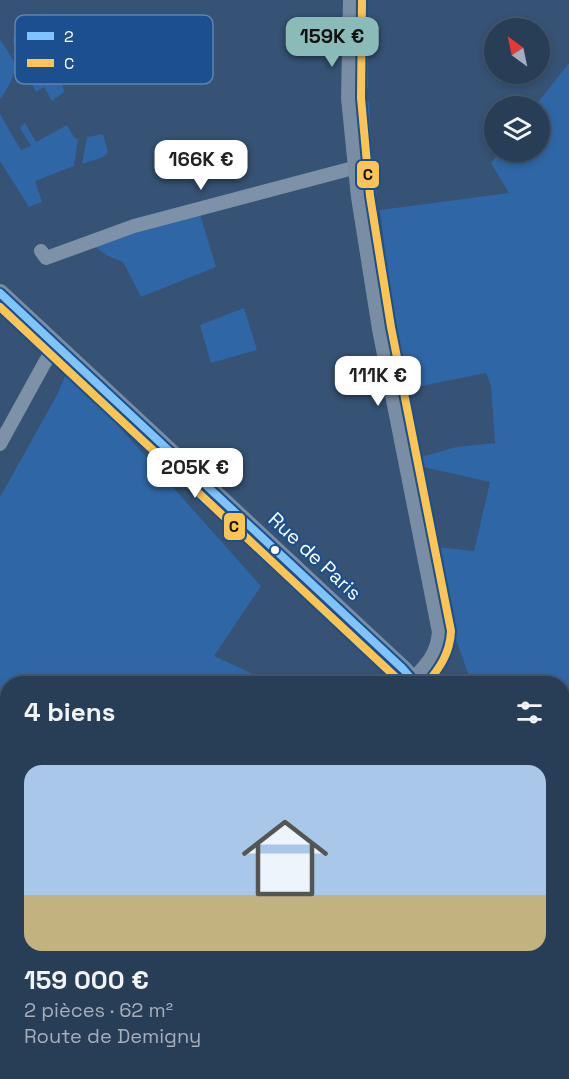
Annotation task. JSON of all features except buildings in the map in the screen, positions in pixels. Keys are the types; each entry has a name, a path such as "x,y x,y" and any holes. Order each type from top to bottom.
{"main road":[{"path":"352,0 350,98 360,197 381,329 441,632 436,656 416,676"},
{"name":"Rue de Paris","path":"0,293 407,676"}],"street":[{"path":"41,251 46,258 134,226 357,167"},
{"path":"0,444 56,345"}],"shaded area":[{"path":"362,28 368,28 368,88 363,88 361,85"},
{"path":"0,39 15,63 15,71 1,99"},
{"path":"569,63 569,676 469,676 455,637 436,547 474,551 490,482 419,466 418,458 456,447 495,443 491,386 486,373 402,390 387,332 382,255 385,254 380,210 509,193 491,163 550,162 550,96 543,96"},
{"path":"32,84 62,84 64,92 52,101 44,87 36,92"},
{"path":"369,101 371,142 366,143 363,140 362,105 363,102"},
{"path":"0,114 21,150 31,146 20,128 25,123 36,142 67,125 74,137 78,139 74,166 35,181 42,202 29,207 0,161"},
{"path":"103,134 108,152 103,157 82,164 87,137"},
{"path":"372,154 377,194 374,196 371,195 365,156"},
{"path":"200,214 216,267 141,297 123,262 95,247 139,230"},
{"path":"244,308 257,350 211,363 200,325"},
{"path":"65,376 114,421 261,586 214,656 258,676 0,676 0,497 57,395"}],"transit line":[{"name":"C","path":"362,0 361,98 370,196 391,327 451,631 449,646 433,676"},
{"name":"2","path":"0,293 409,676"},
{"name":"C","path":"0,307 394,676"}]}
